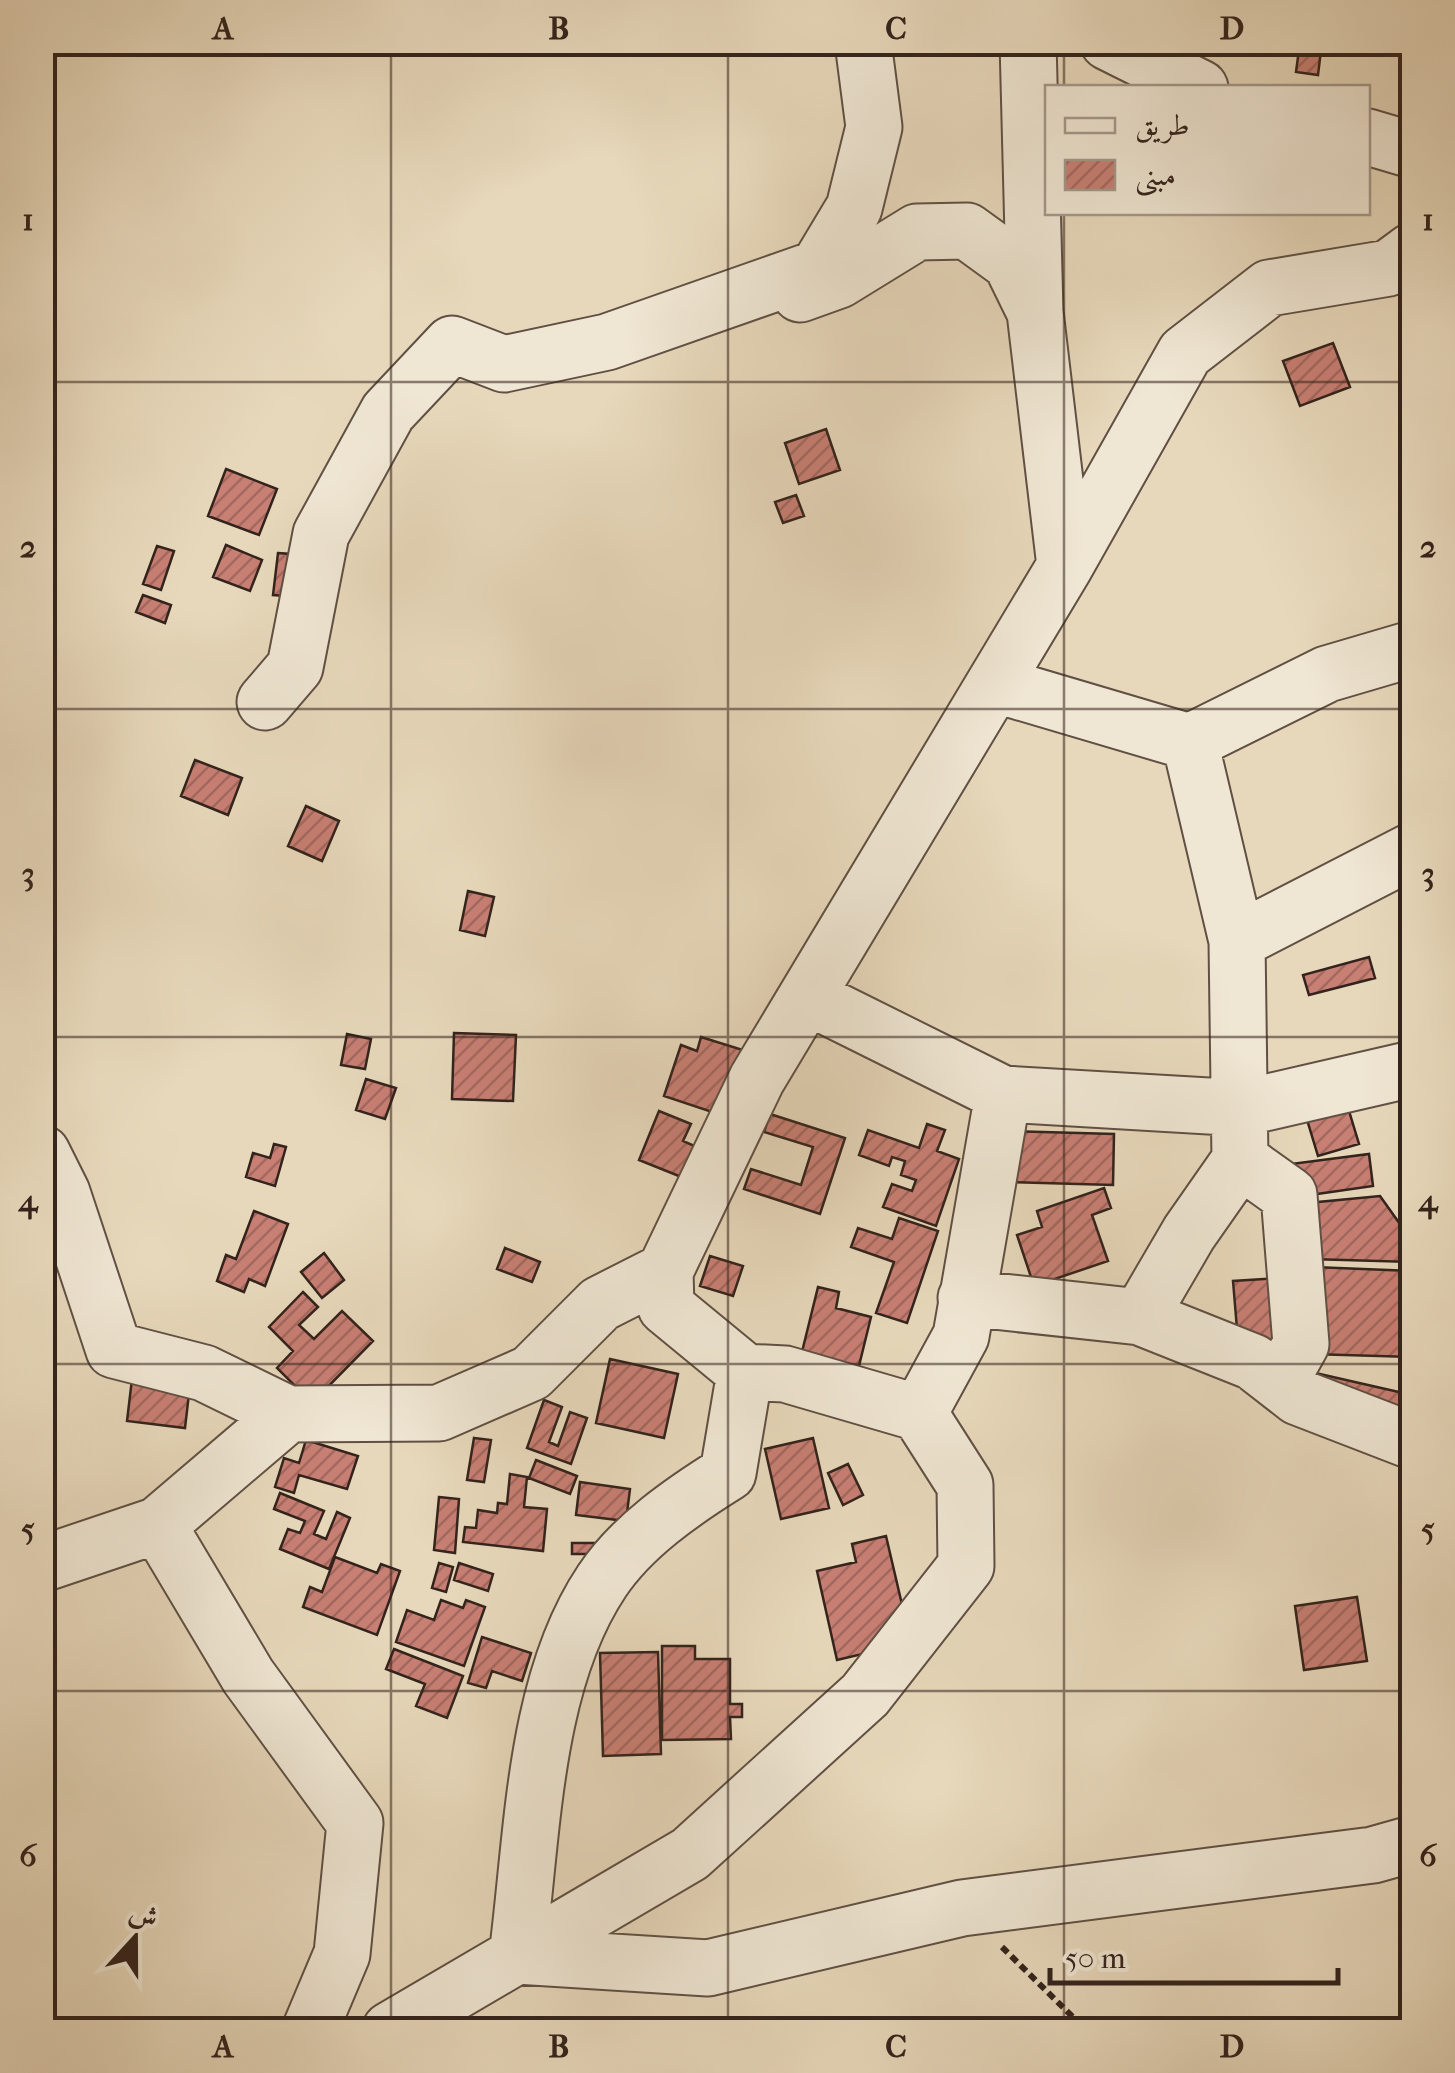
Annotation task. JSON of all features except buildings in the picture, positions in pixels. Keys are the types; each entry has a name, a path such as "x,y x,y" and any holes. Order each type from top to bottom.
{"street":[{"path":"264,702 295,667 321,534 388,412 452,344 504,364 607,342 818,268 854,208 874,127 863,42"},
{"path":"1028,42 1036,312 1065,566"},
{"path":"1108,42 1194,85"},
{"path":"1370,138 1412,150"},
{"path":"760,288 800,294 839,280 917,232 967,231 1011,263 1036,312"},
{"path":"390,2030 690,1854 865,1694 966,1566 966,1485 919,1412 785,1374 745,1372 666,1308 665,1271 757,1079 997,685 1186,353 1269,288 1389,268 1412,252"},
{"path":"997,685 1190,742 1327,674 1412,649"},
{"path":"1140,1316 1242,1134 1238,941 1190,742"},
{"path":"1238,941 1412,851"},
{"path":"808,997 1003,1094 1242,1134 1412,1069"},
{"path":"919,1412 961,1336 1003,1094"},
{"path":"1242,1134 1289,1196 1301,1344 1280,1380"},
{"path":"42,1153 62,1193 114,1350 204,1373 288,1414 440,1413 531,1373 600,1304 665,1271"},
{"path":"966,1298 1140,1316 1253,1362 1298,1397 1412,1441"},
{"path":"518,1956 552,1686 602,1580 674,1508 728,1473 745,1372"},
{"path":"42,1564 158,1525 288,1414"},
{"path":"158,1525 248,1676 355,1823 342,1954 310,2030"},
{"path":"518,1956 708,1968 962,1908 1373,1855 1412,1844"}],"path":[{"path":"962,1908 1086,2030"}]}
